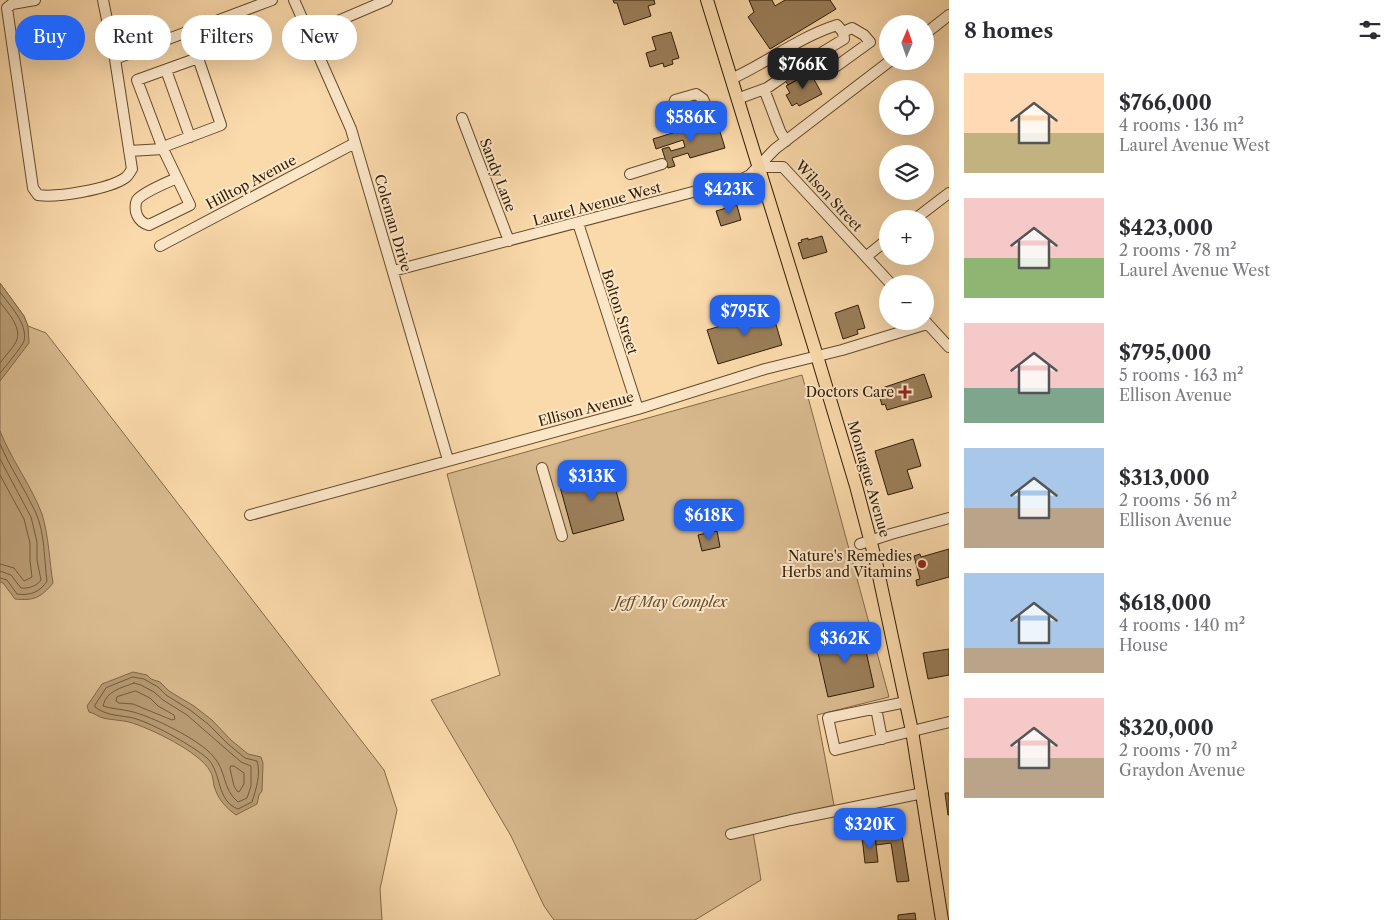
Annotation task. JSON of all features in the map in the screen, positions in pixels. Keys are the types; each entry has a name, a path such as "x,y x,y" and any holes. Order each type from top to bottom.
{"main road":[{"name":"Montague Avenue","path":"707,0 817,356 866,543 912,731 942,920"}],"street":[{"path":"31,0 12,4 7,8 33,188 38,195 51,197 106,186 126,178 132,169 115,60"},
{"path":"103,0 106,15"},
{"path":"171,38 272,0"},
{"name":"Coleman Drive","path":"294,0 301,15"},
{"path":"352,15 387,0"},
{"path":"934,27 949,15"},
{"path":"731,79 753,69 819,31 837,25 843,32 844,38 795,69"},
{"path":"815,56 827,73 870,42 864,35 852,28 843,32"},
{"path":"129,151 163,148 221,125 198,58 137,80 163,148 190,205 150,225 145,224 137,217 135,209 137,200 177,178"},
{"name":"Coleman Drive","path":"322,60 343,108 355,143 448,460"},
{"name":"Laurel Avenue West","path":"393,271 742,179 786,141 879,69"},
{"path":"166,70 190,137"},
{"path":"737,99 764,89 783,77"},
{"path":"764,89 780,131 786,141"},
{"path":"675,117 673,108 675,100 696,94 704,99 707,108"},
{"name":"Sandy Lane","path":"462,118 509,241"},
{"name":"Hilltop Avenue","path":"160,246 355,143"},
{"path":"630,174 662,164"},
{"name":"Wilson Street","path":"758,167 783,167 883,275"},
{"path":"927,210 949,193"},
{"name":"Bolton Street","path":"578,223 638,409"},
{"path":"867,256 879,246"},
{"name":"Ellison Avenue","path":"250,515 638,409 765,369 842,350 902,330"},
{"path":"933,330 949,347"},
{"path":"542,468 562,536"},
{"path":"866,543 949,518"},
{"path":"906,702 828,718 835,750 949,722"},
{"path":"876,708 882,739"},
{"path":"731,834 923,793"}],"green space":[{"path":"0,283 24,316 28,326 46,333 384,770 397,810 380,889 382,920 0,920"},
{"name":"Jeff May Complex","path":"802,375 889,697 817,715 834,805 752,826 761,880 695,920 554,920 544,906 511,836 431,700 500,675 447,474"}],"water":[{"path":"0,283 24,316 28,326 29,343 0,381"},
{"path":"0,431 38,504 46,531 53,583 45,592 32,599 15,599 3,583 0,582"},
{"path":"133,672 147,675 151,679 160,682 169,691 194,706 212,720 248,754 261,757 263,763 262,791 257,804 236,815 220,799 211,773 196,756 161,735 138,725 126,721 103,718 89,712 87,706 102,684"}],"building":[{"path":"613,0 654,0 655,4 648,6 651,16 624,25 617,3 614,3"},
{"path":"749,0 772,0 775,6 785,0 830,0 836,9 770,49 748,17 754,12"},
{"path":"671,32 679,58 672,60 673,64 664,67 663,63 650,67 646,53 656,50 652,37"},
{"path":"791,62 801,78 788,85 779,69"},
{"path":"810,72 822,94 799,106 797,103 792,106 786,95 790,93 786,86"},
{"path":"718,125 725,148 690,158 688,153 672,158 675,166 668,168 662,149 669,147 671,151 685,147 683,140 656,149 653,139 692,127 694,133"},
{"path":"736,202 741,220 721,226 716,211 730,207 729,203"},
{"path":"822,236 827,252 803,259 798,243 802,242 801,240"},
{"path":"858,305 865,328 857,330 858,334 843,339 835,313"},
{"path":"772,311 782,345 718,364 707,330"},
{"name":"Doctors Care","path":"924,374 932,397 887,410 885,404 882,405 879,389"},
{"path":"913,439 921,466 907,470 913,488 888,495 875,451"},
{"path":"610,469 624,520 573,534 559,483"},
{"path":"717,531 720,547 702,551 698,535"},
{"path":"949,549 949,577 917,586 916,580 920,579 914,556 920,554 921,557"},
{"path":"861,629 874,687 828,697 816,644 835,640 834,634"},
{"path":"949,649 949,675 928,679 923,653"},
{"path":"945,793 949,793 949,815 948,815"},
{"path":"898,811 909,881 897,882 891,843 876,845 875,836 889,833 886,813"},
{"path":"875,836 878,862 865,863 862,837"},
{"path":"915,913 916,920 898,920 898,915"}],"place":[{"name":"Doctors Care","path":"905,392"},
{"name":"Nature's Remedies Herbs and Vitamins","path":"922,564"}]}
